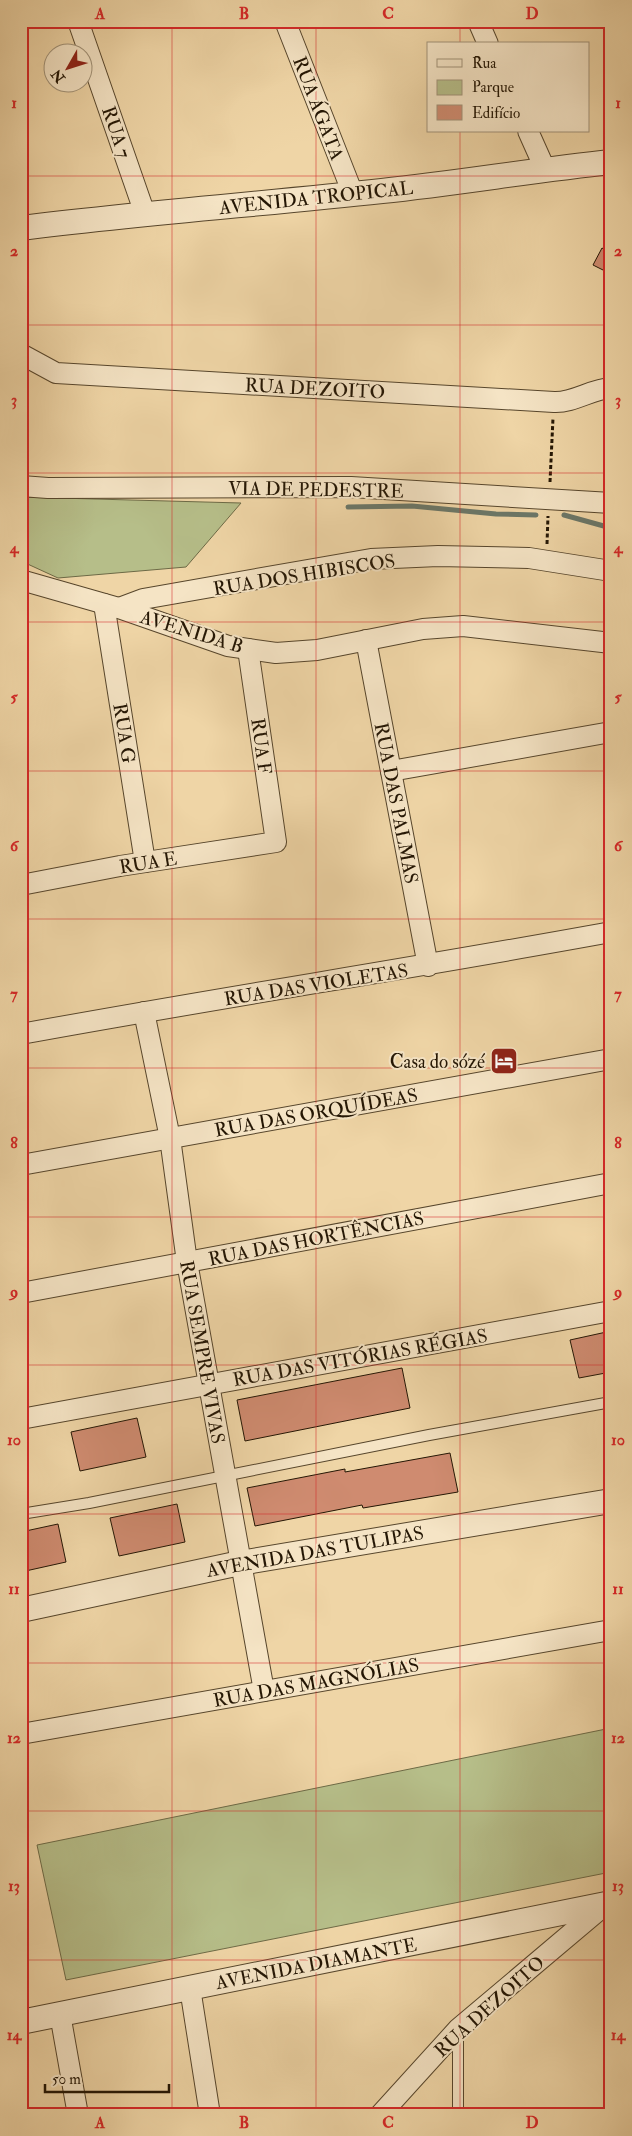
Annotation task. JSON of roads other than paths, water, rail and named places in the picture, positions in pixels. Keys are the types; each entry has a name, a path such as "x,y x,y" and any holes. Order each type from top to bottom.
{"street":[{"name":"RUA 7","path":"78,21 145,214"},
{"name":"RUA ÁGATA","path":"285,21 353,194"},
{"path":"478,21 487,42"},
{"path":"528,132 544,168"},
{"name":"AVENIDA TROPICAL","path":"21,228 353,194 544,168 611,162"},
{"name":"RUA DEZOITO","path":"21,354 56,373 565,403 608,384"},
{"name":"VIA DE PEDESTRE","path":"21,486 48,488 351,486 611,503"},
{"name":"RUA DOS HIBISCOS","path":"112,606 371,559 438,556 529,558 611,571"},
{"name":"AVENIDA B","path":"21,580 112,606 228,646 276,653 317,650 424,629 463,626 611,643"},
{"name":"RUA G","path":"112,606 146,862"},
{"name":"RUA DAS PALMAS","path":"366,640 428,966"},
{"name":"RUA F","path":"248,649 276,842"},
{"path":"391,770 611,732"},
{"name":"RUA E","path":"22,882 276,842"},
{"name":"RUA DAS VIOLETAS","path":"21,1034 428,966 611,932"},
{"name":"RUA SEMPRE VIVAS","path":"144,1012 170,1138 187,1262 264,1691"},
{"name":"RUA DAS ORQUÍDEAS","path":"21,1165 611,1059"},
{"name":"RUA DAS HORTÊNCIAS","path":"21,1293 611,1183"},
{"name":"RUA DAS VITÓRIAS RÉGIAS","path":"21,1420 209,1384 611,1312"},
{"name":"AVENIDA DAS TULIPAS","path":"21,1610 240,1563 611,1501"},
{"name":"RUA DAS MAGNÓLIAS","path":"21,1734 611,1630"},
{"name":"RUA DEZOITO","path":"382,2114 458,2029 608,1904"},
{"name":"AVENIDA DIAMANTE","path":"21,2022 608,1904"},
{"path":"190,1988 210,2115"},
{"path":"60,2014 78,2115"}],"lane":[{"path":"21,1514 611,1402"},
{"path":"458,2029 458,2115"}],"waterway":[{"path":"348,507 412,506 496,514 536,515"},
{"path":"564,515 611,528"}],"place":[{"name":"Casa do sózé","path":"504,1061"}]}
